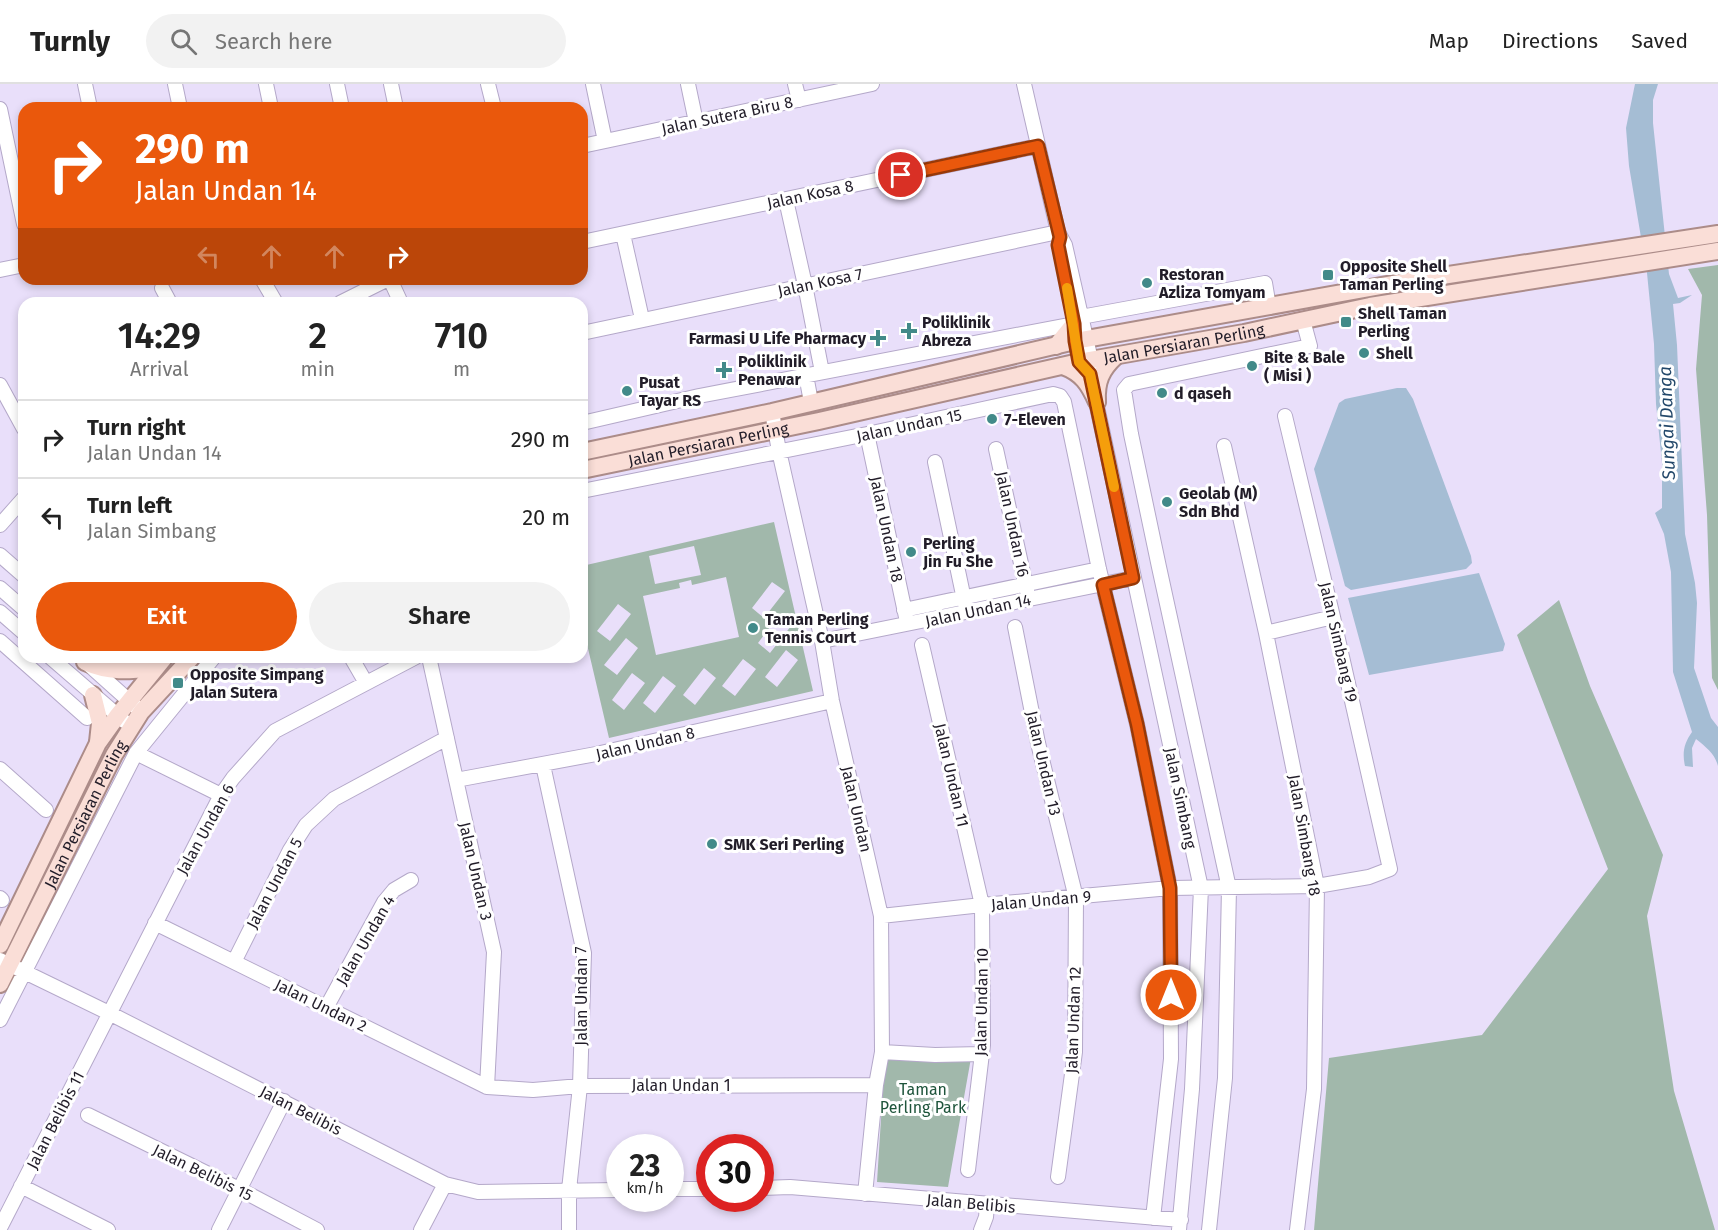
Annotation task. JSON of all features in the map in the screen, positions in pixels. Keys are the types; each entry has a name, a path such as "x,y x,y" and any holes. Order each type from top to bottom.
{"main road":[{"name":"Jalan Persiaran Perling","path":"588,469 1115,357 1590,262 1718,234"},
{"name":"Jalan Persiaran Perling","path":"588,451 772,412 1056,347 1080,329 1108,336 1409,281 1718,251"},
{"path":"1097,402 1099,377 1105,366 1115,357"},
{"path":"1081,366 1083,376 1090,385 1097,402"},
{"path":"88,663 101,669 117,672 160,663"},
{"name":"Jalan Persiaran Perling","path":"0,984 12,965 130,726 135,707 160,663"},
{"name":"Jalan Persiaran Perling","path":"0,945 98,743 117,715 135,707 185,663"},
{"path":"93,695 100,723 98,743"}],"street":[{"path":"85,84 89,102"},
{"path":"175,84 179,102"},
{"path":"266,84 270,102"},
{"path":"337,84 341,102"},
{"path":"391,84 395,102"},
{"path":"488,84 492,102"},
{"path":"593,84 605,141"},
{"path":"688,84 696,122"},
{"path":"795,84 799,100"},
{"name":"Jalan Sutera Biru 8","path":"588,145 872,84"},
{"name":"Jalan Simbang","path":"1024,84 1059,235 1058,245 1080,329 1081,366 1097,402 1201,888 1192,1089 1180,1225"},
{"path":"0,109 18,195"},
{"name":"Jalan Kosa 8","path":"588,241 1038,146"},
{"path":"786,200 822,372"},
{"path":"623,234 642,319"},
{"name":"Jalan Kosa 7","path":"588,332 805,285 1059,235"},
{"path":"0,270 18,266"},
{"path":"588,422 699,396 806,375 1080,329 1265,283 1269,307"},
{"path":"352,297 377,285"},
{"path":"162,288 167,297"},
{"name":"Jalan Simbang","path":"1209,1230 1226,1078 1229,888 1124,390 1129,384 1310,346 1303,320"},
{"path":"806,375 811,402"},
{"path":"0,386 18,418"},
{"name":"Jalan Undan 15","path":"588,490 1053,394 1060,396 1064,402 1103,585"},
{"name":"Jalan Undan","path":"772,412 822,641 832,700 881,916 882,1052 876,1085 866,1194"},
{"name":"Jalan Simbang 19","path":"1285,416 1334,617 1390,869"},
{"name":"Jalan Undan 18","path":"867,434 908,624"},
{"name":"Jalan Simbang 18","path":"1224,446 1266,633 1317,886 1314,1089 1297,1230"},
{"name":"Jalan Undan 16","path":"996,449 1029,599"},
{"path":"935,462 967,612"},
{"path":"0,525 18,505"},
{"path":"0,555 18,571"},
{"path":"904,609 1099,569"},
{"name":"Jalan Undan 14","path":"822,641 1133,578"},
{"name":"Jalan Simbang","path":"1103,585 1137,724 1170,888 1171,1059 1153,1218"},
{"path":"0,588 18,604"},
{"path":"0,612 18,628"},
{"path":"1266,633 1334,617"},
{"name":"Jalan Undan 13","path":"1016,627 1038,743 1076,898"},
{"path":"0,641 18,657"},
{"name":"Jalan Undan 11","path":"922,645 982,905"},
{"path":"25,663 87,718"},
{"path":"58,663 130,726"},
{"path":"85,663 135,707"},
{"path":"0,1020 12,965 136,753 209,663"},
{"path":"354,663 366,683"},
{"name":"Jalan Undan 6","path":"109,1013 221,795 232,778 275,731 404,663"},
{"name":"Jalan Undan 3","path":"430,663 494,952 487,1087"},
{"name":"Jalan Undan 8","path":"456,780 543,765 832,700"},
{"name":"Jalan Undan 5","path":"234,962 290,850 306,825 334,799 447,738"},
{"path":"136,753 221,795"},
{"name":"Jalan Undan 7","path":"543,765 584,953 580,1086 569,1190 569,1230"},
{"path":"0,769 46,810"},
{"name":"Jalan Undan 9","path":"881,916 1170,888 1317,886 1369,877 1390,869"},
{"name":"Jalan Undan 4","path":"327,1008 384,902 394,890 411,880"},
{"name":"Jalan Undan 12","path":"1058,1177 1075,1052 1076,898"},
{"name":"Jalan Undan 10","path":"968,1170 982,1054 982,905"},
{"name":"Jalan Undan 2","path":"155,922 487,1087"},
{"name":"Jalan Belibis","path":"12,965 284,1101 445,1185 478,1192 606,1190"},
{"name":"Jalan Belibis 11","path":"0,1228 109,1013"},
{"path":"882,1052 935,1055 982,1054"},
{"name":"Jalan Undan 1","path":"487,1087 533,1090 580,1086 876,1085"},
{"path":"219,1230 284,1101"},
{"name":"Jalan Belibis 15","path":"88,1115 317,1230"},
{"path":"421,1230 445,1185"},
{"path":"21,1186 108,1230"},
{"name":"Jalan Belibis","path":"774,1188 790,1187 1153,1218 1180,1225"},
{"path":"981,1230 986,1217 987,1205"}],"green space":[{"path":"1718,265 1718,690 1712,678 1707,515 1696,369 1702,295 1688,269"},
{"name":"Taman Perling Tennis Court","path":"774,522 813,691 609,738 588,649 588,565","holes":["694,546 701,575 655,584 649,556","726,577 739,637 656,655 643,596 680,588 679,583 691,580 692,585","772,582 785,591 764,618 752,608","618,604 631,614 610,641 597,631","778,616 791,626 770,653 758,643","626,638 638,648 617,675 604,665","786,650 798,660 777,687 765,677","743,659 756,669 735,696 722,686","704,668 716,678 695,705 683,695","632,673 645,683 624,710 612,700","663,676 676,686 655,713 643,703"]},
{"path":"1559,600 1590,686 1663,855 1647,916 1674,1091 1715,1230 1314,1230 1329,1058 1482,1035 1608,869 1517,635"},
{"name":"Taman Perling Park","path":"885,1056 971,1058 948,1187 877,1182"}],"water":[{"name":"Sungai Danga","path":"1635,84 1658,84 1653,100 1653,123 1669,274 1678,298 1692,295 1680,303 1673,304 1677,345 1685,534 1697,603 1694,668 1711,718 1718,727 1718,766 1712,754 1696,739 1692,748 1693,767 1685,766 1684,748 1692,732 1673,672 1671,572 1664,534 1655,513 1662,508 1662,463 1656,404 1654,344 1647,273 1629,166 1626,128"},
{"path":"1406,388 1413,399 1472,563 1466,569 1351,590 1345,586 1314,469 1339,403 1345,399"},
{"path":"1479,573 1505,644 1503,651 1369,675 1348,598"}],"slow traffic":[{"path":"1067,288 1079,362 1090,374 1114,487"}],"place":[{"name":"Opposite Shell Taman Perling","path":"1328,275"},
{"name":"Restoran Azliza Tomyam","path":"1147,283"},
{"name":"Shell Taman Perling","path":"1346,322"},
{"name":"Poliklinik Abreza","path":"909,331"},
{"name":"Farmasi U Life Pharmacy","path":"878,338"},
{"name":"Shell","path":"1364,353"},
{"name":"Bite & Bale ( Misi )","path":"1252,366"},
{"name":"Poliklinik Penawar","path":"724,370"},
{"name":"Pusat Tayar RS","path":"627,391"},
{"name":"d qaseh","path":"1162,393"},
{"name":"7-Eleven","path":"992,419"},
{"name":"Geolab (M) Sdn Bhd","path":"1167,502"},
{"name":"Perling Jin Fu She","path":"911,552"},
{"name":"Taman Perling Tennis Court","path":"753,628"},
{"name":"Opposite Simpang Jalan Sutera","path":"178,683"},
{"name":"SMK Seri Perling","path":"712,844"}],"route":[{"path":"901,175 1038,146 1060,237 1058,245 1079,362 1090,374 1097,402 1133,578 1103,585 1137,724 1170,888 1171,995"}]}
